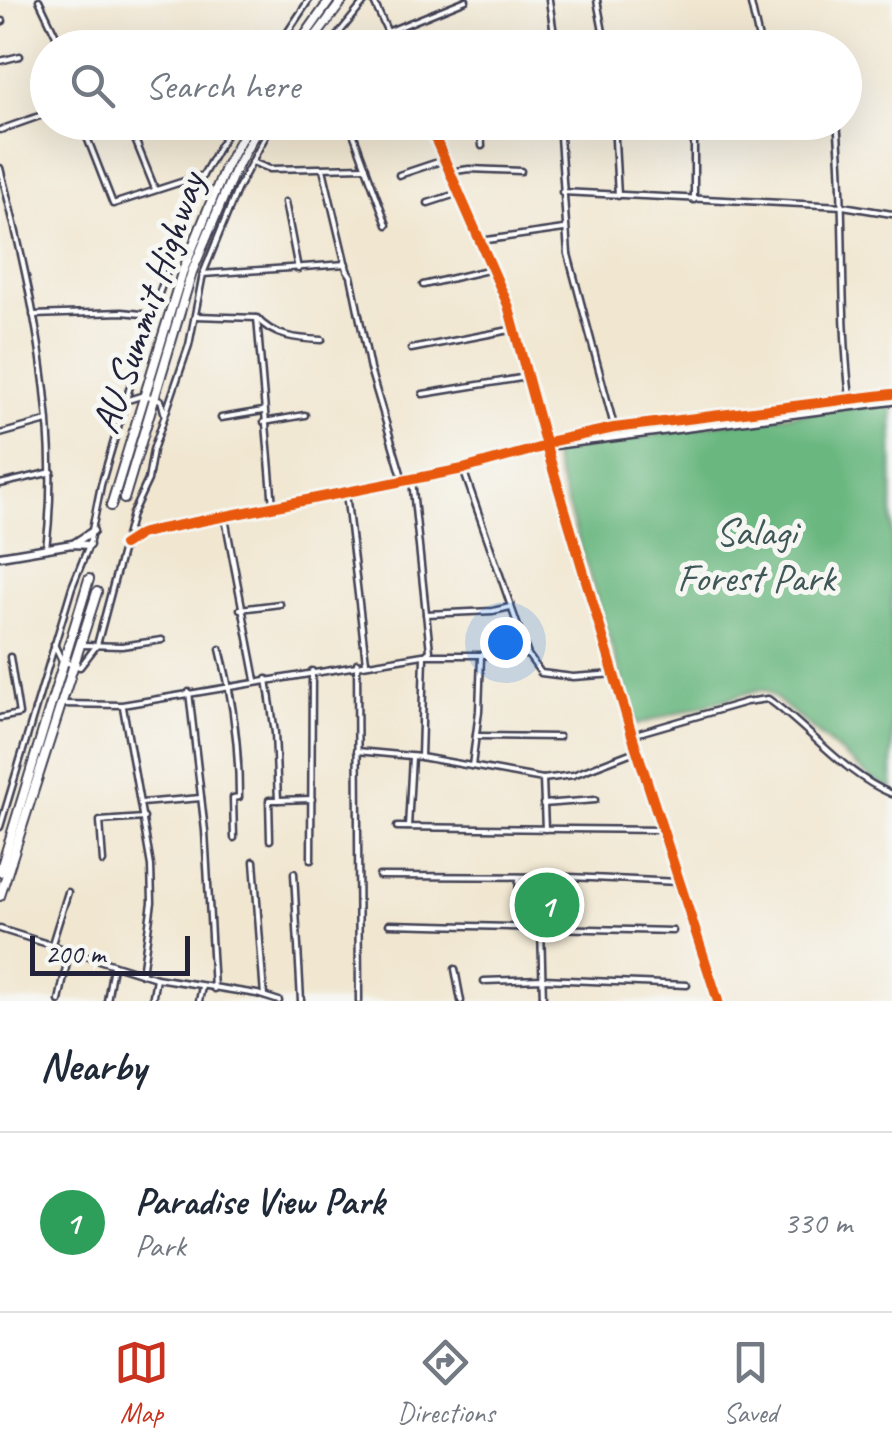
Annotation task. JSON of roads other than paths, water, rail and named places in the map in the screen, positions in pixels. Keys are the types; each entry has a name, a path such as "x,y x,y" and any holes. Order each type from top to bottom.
{"main road":[{"path":"309,30 330,0"},
{"path":"320,30 343,0"},
{"name":"AU Summit Highway","path":"111,506 193,244 240,140"},
{"name":"AU Summit Highway","path":"124,499 196,260 251,140"},
{"path":"0,872 90,579"},
{"path":"0,896 95,596"}],"street":[{"path":"39,0 53,30"},
{"path":"289,30 309,0"},
{"path":"342,30 366,0"},
{"path":"373,0 386,30"},
{"path":"392,30 466,0"},
{"path":"549,0 553,30"},
{"path":"597,0 603,30"},
{"path":"750,0 757,30"},
{"path":"0,62 20,56"},
{"path":"0,128 30,119"},
{"path":"88,140 113,204 203,175"},
{"path":"135,140 155,189"},
{"path":"16,823 0,824 54,644 89,545 101,485 151,315 203,175 223,140"},
{"path":"54,644 62,661 80,667 97,646 127,532 148,480 152,450 196,316 203,274 263,140"},
{"path":"356,140 387,225"},
{"path":"436,140 515,329 632,735 718,1001"},
{"path":"482,140 482,146"},
{"path":"560,140 564,230 614,428"},
{"path":"615,140 618,196"},
{"path":"694,140 694,200"},
{"path":"838,140 844,340 850,398"},
{"path":"399,176 444,160"},
{"path":"250,162 270,169 366,167"},
{"path":"0,168 27,274 47,421 52,472 46,549"},
{"path":"450,172 469,168 522,171"},
{"path":"323,169 370,369 408,479 430,651 421,757"},
{"path":"562,192 843,206 892,214"},
{"path":"428,204 459,193"},
{"path":"285,202 298,269"},
{"path":"480,241 564,230"},
{"path":"203,274 346,264"},
{"path":"423,286 492,269"},
{"path":"32,315 151,315"},
{"path":"196,316 257,318"},
{"path":"257,318 267,331 322,340"},
{"path":"257,318 272,506"},
{"path":"410,350 515,329"},
{"path":"423,394 527,376"},
{"path":"125,401 144,395 161,400 164,417"},
{"path":"546,446 553,440 614,428 850,398 892,397"},
{"path":"127,532 140,534 226,518 463,468 546,446 892,397"},
{"path":"222,418 263,411"},
{"path":"264,422 305,416"},
{"path":"0,434 47,421"},
{"path":"463,468 528,654 541,673 572,677 614,674"},
{"path":"0,484 52,472"},
{"path":"346,493 366,662"},
{"path":"226,518 256,681"},
{"path":"72,544 93,531"},
{"path":"123,546 140,534"},
{"path":"0,556 72,544 89,545"},
{"path":"240,609 280,604"},
{"path":"426,614 493,611 511,606"},
{"path":"82,646 162,640"},
{"path":"220,649 240,760 239,797 233,798 234,838"},
{"path":"472,766 481,654"},
{"path":"62,704 122,705 357,663 427,655 528,654"},
{"path":"0,718 18,714 10,657"},
{"path":"357,663 359,1001"},
{"path":"311,860 312,671"},
{"path":"268,679 278,800"},
{"path":"189,692 202,798 214,988"},
{"path":"632,735 768,698 823,748 862,778 892,794"},
{"path":"122,705 144,818 152,902 142,974"},
{"path":"476,736 559,736"},
{"path":"357,751 421,757 543,780 573,775 638,750"},
{"path":"408,827 412,756"},
{"path":"543,780 545,829"},
{"path":"140,803 202,798"},
{"path":"270,840 269,800 312,799"},
{"path":"543,804 595,800"},
{"path":"103,862 100,822 144,818"},
{"path":"398,827 663,830"},
{"path":"254,861 264,996"},
{"path":"294,874 301,1001"},
{"path":"379,876 679,882"},
{"path":"568,928 569,877"},
{"path":"517,927 519,878"},
{"path":"51,948 68,892"},
{"path":"389,924 673,932"},
{"path":"541,926 543,1001"},
{"path":"0,929 156,978 279,1001"},
{"path":"59,1001 69,953"},
{"path":"107,1001 114,966"},
{"path":"455,969 460,1001"},
{"path":"152,1001 156,978"},
{"path":"484,981 687,985"},
{"path":"199,1001 202,987"},
{"path":"246,1001 247,993"}],"place":[{"name":"Paradise View Park","path":"547,905"}],"park label":[{"name":"Salagi Forest Park","path":"756,555"}]}
